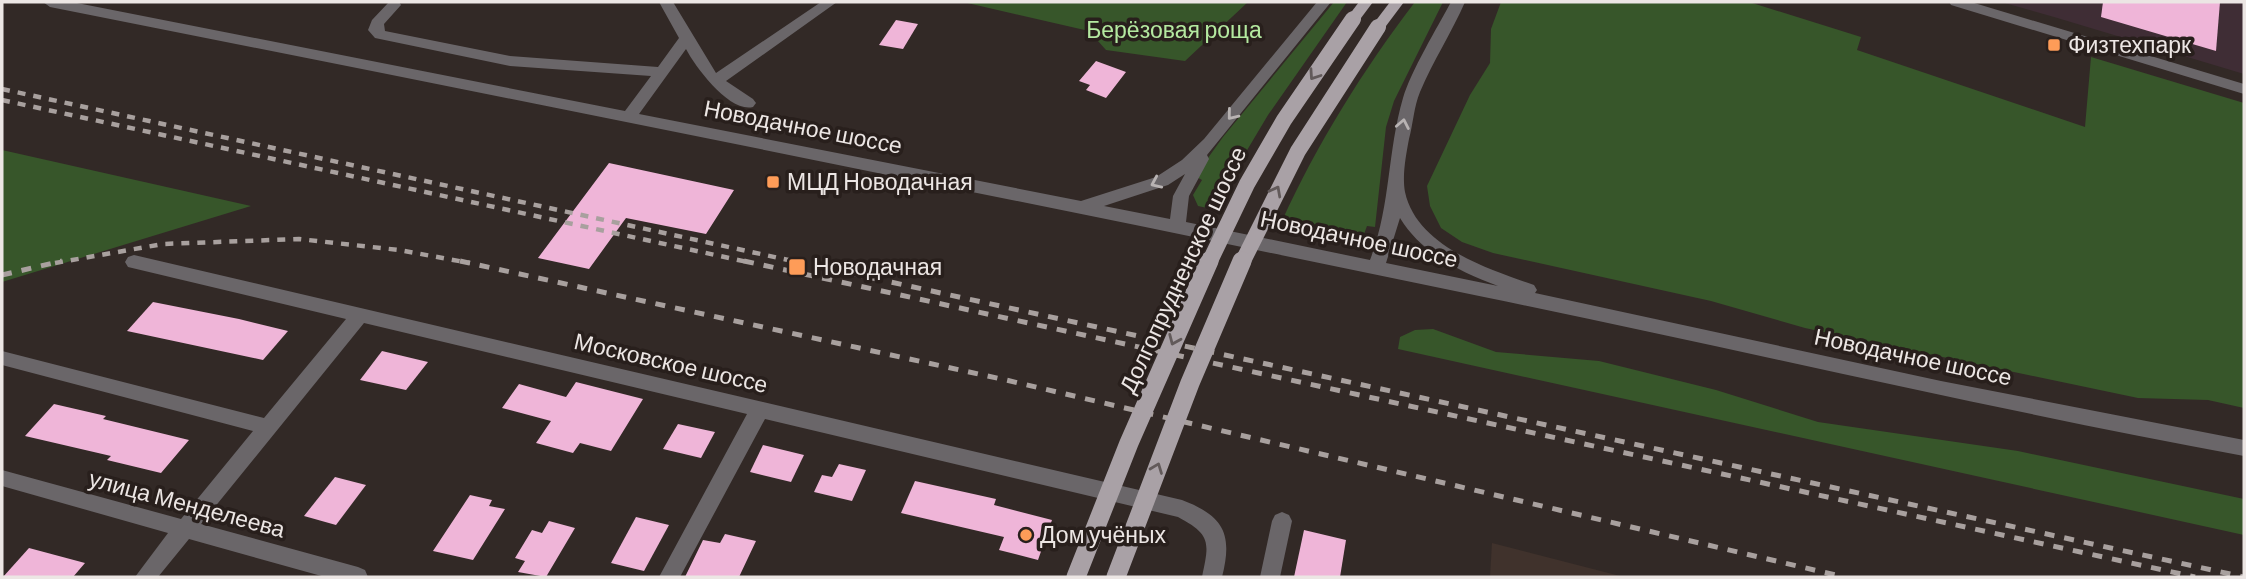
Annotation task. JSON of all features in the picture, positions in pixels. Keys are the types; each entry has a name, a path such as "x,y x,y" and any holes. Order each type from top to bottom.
{"main road":[{"name":"Долгопрудненское шоссе","path":"1076,577 1166,358 1247,184 1284,120 1366,2"},
{"path":"1116,577 1218,318 1275,193 1311,129 1397,2"}],"street":[{"name":"Новодачное шоссе","path":"51,2 1080,207 1577,309 1941,389 2244,448"},
{"path":"666,2 715,81 748,103"},
{"path":"715,81 830,2"},
{"path":"1080,207 1161,181 1188,164 1210,143 1324,2"},
{"path":"1376,268 1388,236 1397,192 1398,155 1411,95 1458,2"},
{"path":"1956,2 2244,89"},
{"path":"394,5 377,23 375,30 380,35 510,61 662,72"},
{"path":"629,117 687,37"},
{"path":"1177,227 1181,196 1210,143"},
{"path":"1397,192 1409,218 1428,238 1454,257 1503,281 1577,309"},
{"name":"Московское шоссе","path":"134,262 1182,509 1208,522 1216,534 1219,551 1212,577"},
{"path":"145,577 360,315"},
{"path":"2,358 269,427"},
{"path":"669,577 760,409"},
{"name":"улица Менделеева","path":"2,478 358,577"},
{"path":"1270,577 1282,521"}],"shaded area":[{"name":"Физтехпарк","path":"2001,2 2244,2 2244,74 2054,17"},
{"path":"1492,543 1624,577 1490,577"}],"green space":[{"name":"Берёзовая роща","path":"963,2 1248,2 1185,61 1106,50 1089,31"},
{"path":"1334,2 1347,2 1268,115 1212,209 1198,206 1193,195 1202,180 1195,176 1223,137"},
{"path":"1415,2 1443,2 1394,101 1386,127 1375,227 1367,226 1364,234 1358,236 1282,221 1342,108"},
{"path":"1501,2 1749,2 1861,37 1857,50 2085,127 2091,57 2244,103 2244,408 2208,400 2138,398 1805,328 1711,301 1493,253 1462,242 1441,228 1430,206 1427,186 1470,95 1490,63 1491,29"},
{"path":"2,150 251,206 2,282"},
{"path":"1433,329 1496,352 1599,361 1716,390 1818,422 2018,451 2244,499 2244,535 1398,349 1400,337 1415,330"}],"building":[{"path":"2103,2 2220,2 2216,51 2101,17"},
{"path":"896,20 918,24 903,49 879,45"},
{"path":"1096,61 1126,72 1106,98 1086,90 1090,85 1079,81"},
{"path":"609,163 734,190 706,234 626,218 589,269 538,258"},
{"path":"153,302 288,331 263,360 127,331"},
{"path":"382,351 428,362 406,390 360,380"},
{"path":"576,382 643,399 611,451 580,443 573,453 536,443 551,421 502,408 519,384 566,397"},
{"path":"54,404 189,440 161,473 107,460 111,456 25,436"},
{"path":"678,424 715,432 701,458 663,449"},
{"path":"763,445 804,455 791,482 750,472"},
{"path":"839,464 866,470 852,501 814,492 822,475 832,477"},
{"path":"335,477 366,485 336,525 304,516"},
{"path":"915,481 996,499 994,505 1052,520 1038,560 999,550 1004,537 901,513"},
{"path":"470,495 492,500 489,506 505,509 473,560 433,551"},
{"path":"636,517 669,525 644,571 611,563"},
{"path":"549,521 575,528 546,577 518,572 525,561 515,558 532,530 542,533"},
{"path":"1304,530 1346,540 1340,577 1294,577"},
{"path":"725,534 756,541 739,577 685,577 703,540 720,543"},
{"path":"29,548 85,563 73,577 3,577"}],"railway":[{"path":"2,89 802,263"},
{"path":"2,100 752,263"},
{"path":"55,263 163,244 299,239 399,250 465,262"},
{"path":"2,275 62,261"},
{"path":"460,261 465,262"},
{"path":"744,261 2195,577"},
{"path":"794,261 2244,577"},
{"path":"465,262 470,263"},
{"path":"465,262 1006,380 1844,577"}],"place":[{"name":"Физтехпарк","path":"2054,45"},
{"name":"МЦД Новодачная","path":"773,182"},
{"name":"Новодачная","path":"797,267"},
{"name":"Дом учёных","path":"1026,535"}]}
